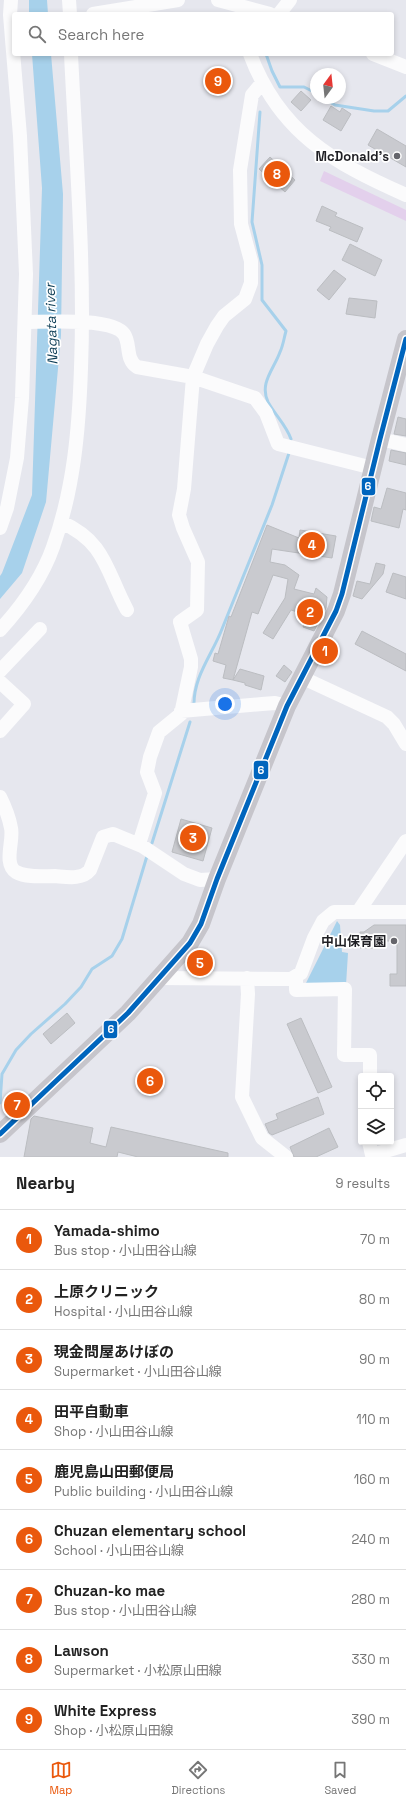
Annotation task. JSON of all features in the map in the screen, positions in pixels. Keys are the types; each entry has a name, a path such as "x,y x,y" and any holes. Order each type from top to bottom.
{"main road":[{"path":"0,1134 128,1013 190,943 201,924 216,879 287,706 303,678 336,611 342,594 406,339"}],"street":[{"path":"0,528 7,508 17,458 22,398 26,274 21,167 8,28 11,0"},
{"path":"69,0 70,12"},
{"path":"105,12 178,0"},
{"path":"218,0 261,12"},
{"path":"281,12 290,0"},
{"path":"0,630 28,596 53,548 61,522 76,454 82,322 71,56"},
{"path":"251,56 262,82 274,103 288,120 312,144 337,162 406,195"},
{"path":"378,56 406,67"},
{"path":"139,844 155,793 147,772 150,757 159,732 180,714 191,667 191,659 180,622 197,610 199,570 198,562 179,515 184,489 193,377 207,344 217,326 224,316 245,299 251,283 251,261 240,224 240,170 252,95 262,82"},
{"path":"25,322 82,322 106,324 120,330 126,340 130,360 137,367 193,377 255,398 266,413 278,444 373,468"},
{"path":"380,439 406,445"},
{"path":"61,522 74,528 90,540 106,563 127,610"},
{"path":"0,672 40,629"},
{"path":"303,678 387,717 394,724 406,744"},
{"path":"0,682 24,704 0,731"},
{"path":"181,711 275,703 287,706"},
{"path":"0,796 6,808 12,830 10,862 12,868 16,872 25,875 75,877 86,874 90,870 103,837 113,834 139,844 184,874 200,880 216,879"},
{"path":"358,912 406,841"},
{"path":"160,978 296,978 301,973 314,938 323,921 334,912 406,912"},
{"path":"247,978 248,994 242,1097 262,1138 286,1157"},
{"path":"296,978 296,990 344,989 344,1055 370,1055 370,1073"},
{"path":"370,1145 372,1155 406,1145"}],"shaded area":[{"path":"324,171 406,210 406,221 320,181"}],"water":[{"path":"29,0 47,0 48,12 29,12"},
{"name":"Nagata river","path":"32,56 51,56 63,194 61,335 46,502 22,573 0,599 0,576 32,495 42,188"},
{"path":"337,921 340,925 342,952 348,953 346,985 305,985"}],"building":[{"path":"211,71 229,74 226,92 208,89"},
{"path":"301,91 310,99 310,101 301,111 291,102"},
{"path":"331,106 340,112 342,108 351,114 341,131 323,120"},
{"name":"McDonald's","path":"377,129 406,146 406,167 368,145"},
{"path":"270,157 295,180 285,192 259,169"},
{"path":"322,206 337,213 335,216 363,228 357,242 329,230 331,227 316,221"},
{"path":"350,244 382,260 375,276 342,260"},
{"path":"334,270 346,279 329,300 317,290"},
{"path":"349,298 377,301 375,318 346,314"},
{"path":"398,417 406,419 406,436 394,434"},
{"path":"391,450 406,453 406,465 389,461"},
{"path":"387,488 406,493 406,510 403,509 399,528 371,521 374,507 381,509"},
{"path":"267,525 299,538 300,530 336,536 332,558 272,549 270,562 285,565 299,575 294,589 314,594 316,588 327,597 326,608 314,631 303,627 307,615 291,610 273,639 263,633 285,598 288,579 273,575 258,614 252,612 233,680 223,678 226,665 213,661 215,653 218,654 229,616 231,617"},
{"path":"376,563 385,565 383,574 362,599 353,596 357,581 370,584"},
{"path":"393,573 406,577 406,599 386,592"},
{"path":"362,631 406,654 406,671 355,644"},
{"path":"284,665 292,672 285,682 276,676"},
{"path":"240,669 264,676 261,690 245,685 245,683 233,680"},
{"path":"181,819 212,828 203,861 172,852"},
{"path":"374,925 406,925 406,986 390,986 390,974 397,974 397,941 374,941 373,948 360,948 360,932 364,932"},
{"path":"197,951 210,954 207,970 191,970"},
{"path":"67,1013 75,1023 51,1044 43,1034"},
{"path":"301,1018 332,1087 318,1093 287,1024"},
{"path":"318,1097 324,1114 272,1135 269,1133 265,1124 278,1119 276,1114"},
{"path":"34,1116 93,1128 90,1143 106,1147 111,1127 228,1153 228,1157 138,1157 118,1152 117,1157 24,1157 31,1119"},
{"path":"329,1128 338,1147 316,1157 294,1157 290,1147"}],"waterway":[{"path":"267,56 280,87 304,87 310,90"},
{"path":"333,104 374,111 388,111 406,96"},
{"path":"260,112 252,222 262,265 262,300 286,331 281,350 268,376 265,389 268,402 291,439"},
{"path":"194,706 200,676 218,639 272,505 289,453"},
{"path":"152,843 190,722"},
{"path":"0,1103 2,1074 16,1050 81,987 92,969 112,956 122,939 147,856"}],"transit line":[{"name":"6","path":"0,1134 128,1013 190,943 201,924 217,879 287,706 336,611 342,594 406,339"}],"place":[{"name":"White Express","path":"218,81"},
{"name":"McDonald's","path":"397,156"},
{"name":"Lawson","path":"277,174"},
{"name":"田平自動車","path":"312,545"},
{"name":"上原クリニック","path":"310,612"},
{"name":"Yamada-shimo","path":"325,651"},
{"name":"現金問屋あけぼの","path":"193,838"},
{"name":"中山保育園","path":"394,941"},
{"name":"鹿児島山田郵便局","path":"200,963"},
{"name":"Chuzan elementary school","path":"150,1081"},
{"name":"Chuzan-ko mae","path":"17,1105"}]}
